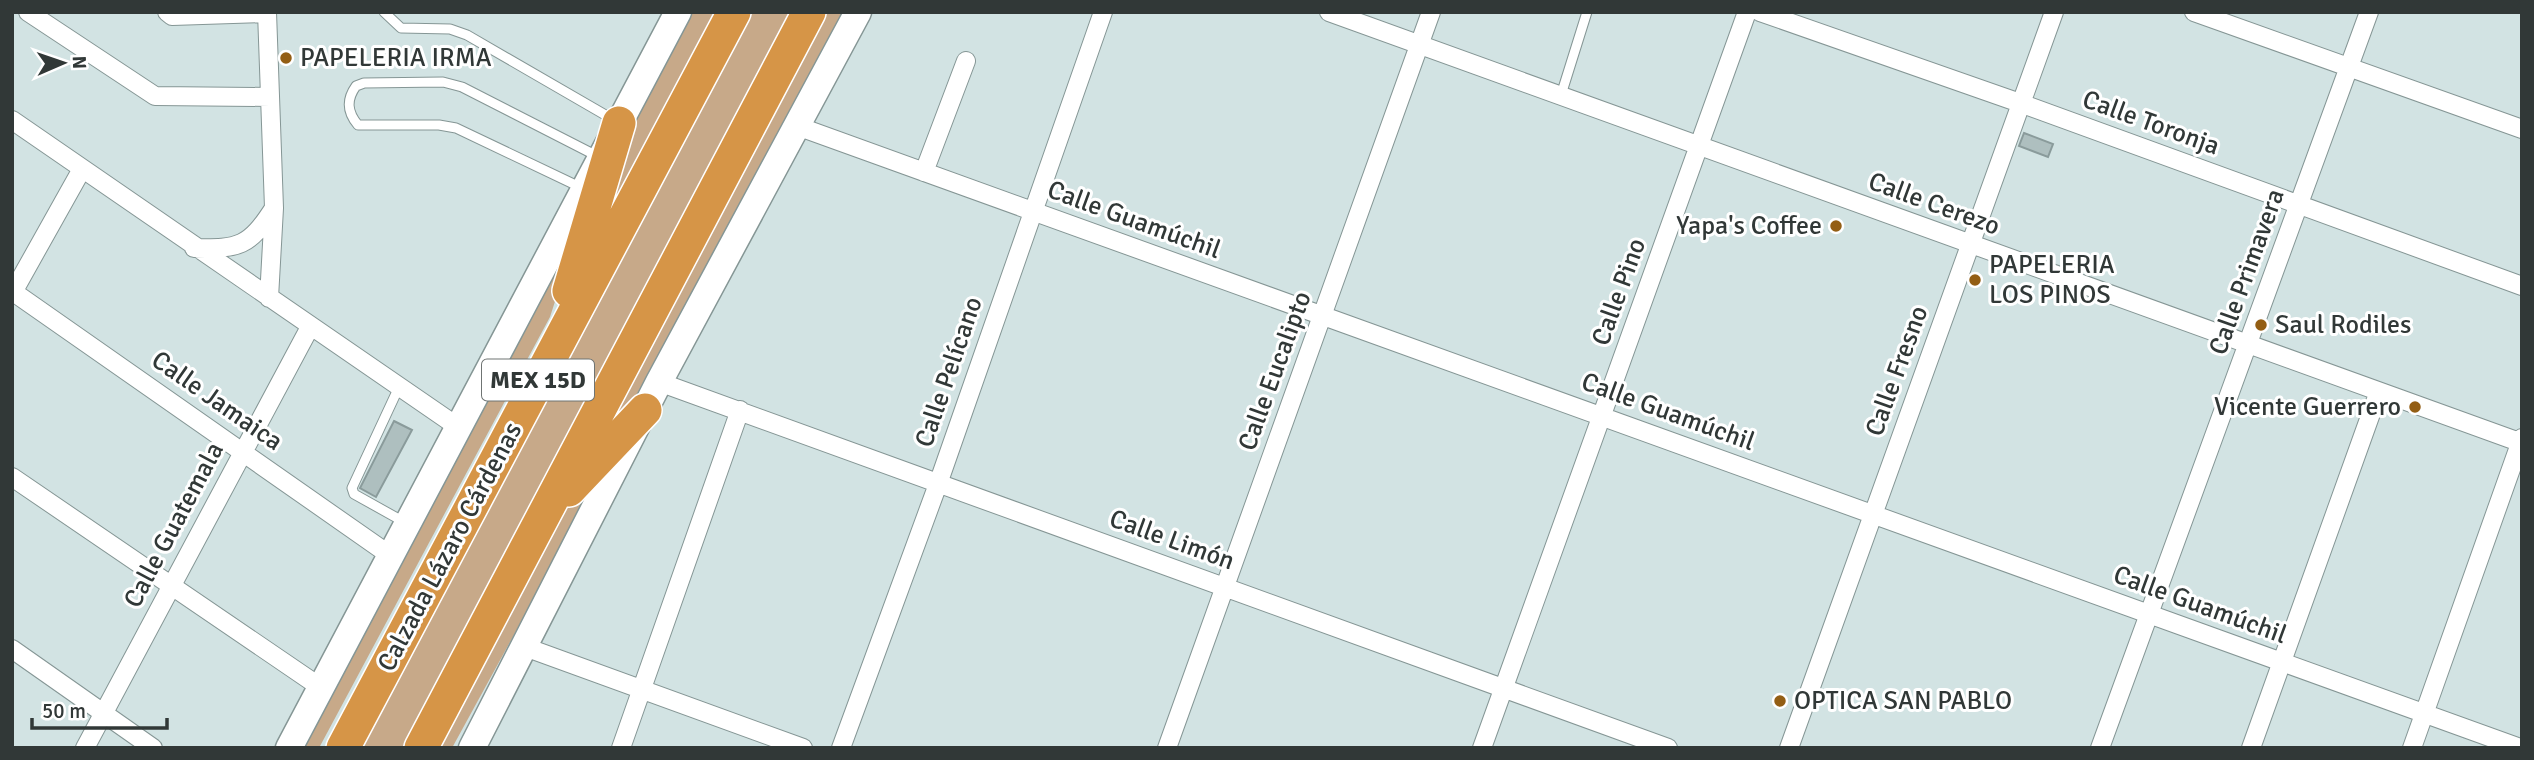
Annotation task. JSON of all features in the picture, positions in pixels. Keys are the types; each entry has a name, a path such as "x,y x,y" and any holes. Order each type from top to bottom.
{"highway":[{"name":"Calzada Lázaro Cárdenas","path":"343,748 734,12"},
{"name":"MEX 15D","path":"421,748 809,12"},
{"path":"549,360 619,123"},
{"path":"538,523 652,396"}],"main road":[{"name":"Calzada Lázaro Cárdenas","path":"289,748 678,12"},
{"path":"472,748 652,396 858,12"}],"street":[{"path":"28,12 155,96 270,97"},
{"path":"167,12 172,16 267,13 274,208 269,298"},
{"name":"Calle Pelícano","path":"841,748 938,484 1103,12"},
{"name":"Calle Cerezo","path":"1329,12 1700,144 1970,246 2378,394 2521,441"},
{"name":"Calle Eucalipto","path":"1167,748 1431,12"},
{"name":"Calle Pino","path":"1482,748 1747,12"},
{"name":"Calle Toronja","path":"1760,12 2020,103 2522,286"},
{"name":"Calle Fresno","path":"1788,748 2054,12"},
{"path":"2194,12 2522,129"},
{"name":"Calle Primavera","path":"2100,748 2369,12"},
{"path":"924,172 966,61"},
{"path":"12,120 194,248 458,427"},
{"name":"Calle Guamúchil","path":"797,126 2520,748"},
{"path":"13,292 82,169"},
{"path":"194,248 227,249 240,246 261,228 274,208"},
{"name":"Calle Jamaica","path":"13,292 391,556"},
{"name":"Calle Guatemala","path":"85,748 310,327"},
{"path":"2251,748 2378,394"},
{"name":"Calle Limón","path":"652,396 740,410 1658,746"},
{"path":"621,748 740,410"},
{"path":"2412,748 2521,441"},
{"path":"12,477 320,687"},
{"path":"525,647 803,748"},
{"path":"12,649 153,748"}],"lane":[{"path":"384,12 401,28 450,29 467,35 619,123"},
{"path":"1561,95 1587,12"},
{"path":"584,189 456,128 439,125 358,125 351,117 349,98 356,86 364,83 443,82 462,87 600,158"},
{"path":"399,387 352,488 354,494 408,524"}],"shaded area":[{"path":"687,12 715,12 584,258 627,124"},
{"path":"748,12 791,12 402,748 356,748"},
{"path":"816,12 844,12 638,402 573,468"},
{"path":"590,193 550,317 319,748 298,748"},
{"path":"609,461 452,748 429,748 540,531"}],"building":[{"path":"2024,133 2053,144 2048,157 2019,146"},
{"path":"394,421 412,430 376,497 360,488"}],"place":[{"name":"PAPELERIA IRMA","path":"286,58"},
{"name":"Yapa's Coffee","path":"1836,226"},
{"name":"PAPELERIA LOS PINOS","path":"1975,280"},
{"name":"Saul Rodiles","path":"2261,325"},
{"name":"Vicente Guerrero","path":"2415,407"},
{"name":"OPTICA SAN PABLO","path":"1780,701"}]}
